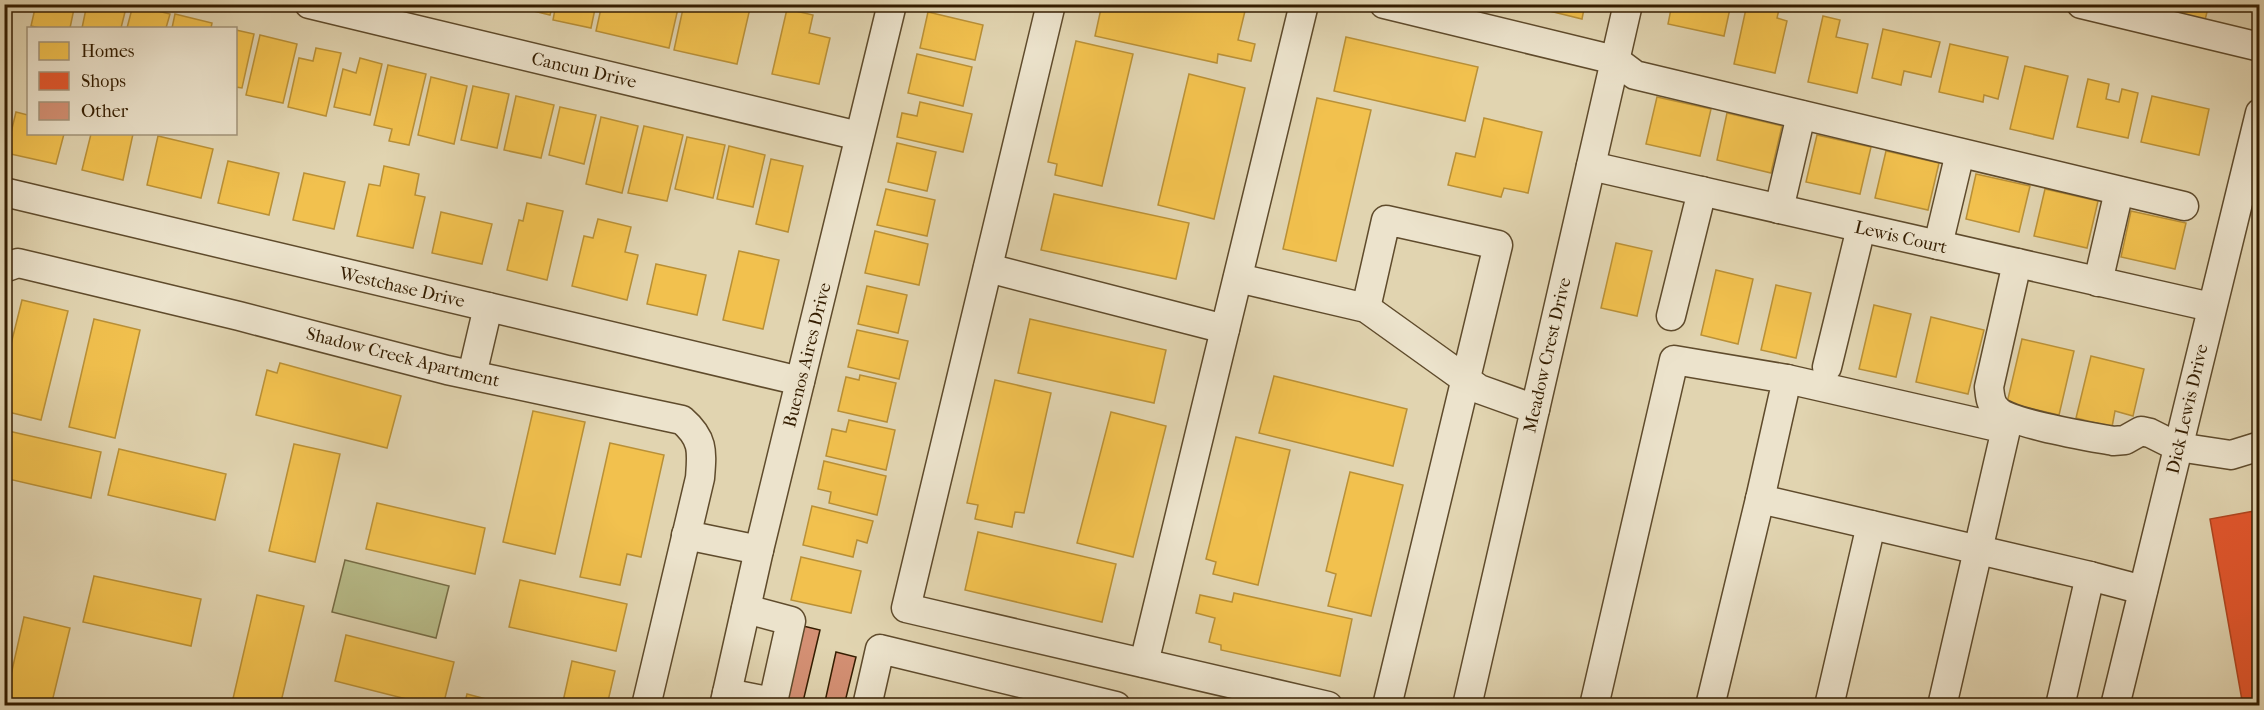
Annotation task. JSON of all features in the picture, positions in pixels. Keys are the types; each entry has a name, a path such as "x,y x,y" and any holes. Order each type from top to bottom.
{"street":[{"name":"Cancun Drive","path":"309,4 859,136"},
{"name":"Buenos Aires Drive","path":"725,699 892,4"},
{"path":"1051,4 906,608 1328,705"},
{"path":"1144,663 1304,4"},
{"path":"1384,4 1615,60 1635,75 2184,206"},
{"name":"Meadow Crest Drive","path":"1467,705 1628,4"},
{"path":"2081,4 2114,8 2259,47"},
{"name":"Dick Lewis Drive","path":"2115,705 2211,307 2255,150 2259,113"},
{"path":"1779,209 1801,115"},
{"path":"1938,246 1960,153"},
{"name":"Lewis Court","path":"1591,166 2211,307"},
{"path":"1671,316 1702,191"},
{"path":"2098,282 2119,191"},
{"name":"Westchase Drive","path":"4,192 800,381"},
{"path":"1366,308 1386,220 1498,245 1387,705"},
{"path":"1827,367 1861,228"},
{"name":"Shadow Creek Apartment","path":"4,268 18,263 472,375 682,420 691,427 702,449 700,478 646,705"},
{"path":"2018,263 1989,387 1990,400 1997,411 2023,422 2113,441 2125,440 2140,431 2150,433 2178,447 2231,455 2259,446"},
{"path":"988,268 1225,329"},
{"path":"1238,278 1366,308 1479,389 1535,409"},
{"path":"472,375 488,307"},
{"path":"1594,705 1674,360 1787,379 2122,456"},
{"path":"1710,705 1761,499 1787,379"},
{"path":"1942,705 2006,429"},
{"path":"1761,499 2143,590"},
{"path":"1829,705 1871,525"},
{"path":"686,535 759,550"},
{"path":"2060,705 2090,576"},
{"path":"725,699 773,702 791,621 746,609"},
{"path":"867,705 880,649 1116,705"}],"green space":[{"path":"345,560 449,586 436,638 332,612"}],"building: Homes":[{"path":"36,4 75,4 70,27 31,26"},
{"path":"87,4 110,4 126,8 121,27 82,27"},
{"path":"513,4 553,4 550,15 513,6"},
{"path":"556,4 596,4 591,28 553,20"},
{"path":"602,4 679,4 669,48 596,31"},
{"path":"684,4 751,4 737,64 674,50"},
{"path":"971,4 991,4 990,9"},
{"path":"1102,4 1216,4 1245,11 1238,40 1255,44 1251,61 1218,54 1217,63 1095,36"},
{"path":"1538,4 1585,4 1582,19 1537,8"},
{"path":"1672,4 1731,4 1724,36 1668,24"},
{"path":"1747,4 1780,5 1777,18 1787,21 1775,73 1734,64"},
{"path":"2156,4 2209,4 2205,20 2155,9"},
{"path":"133,5 170,14 166,27 127,27"},
{"path":"787,9 813,15 809,33 830,38 819,84 772,74"},
{"path":"928,12 983,25 975,60 920,48"},
{"path":"175,14 212,23 211,27 172,27"},
{"path":"1823,16 1840,20 1836,37 1868,44 1857,93 1808,82"},
{"path":"1883,29 1940,42 1931,77 1904,71 1901,85 1872,78"},
{"path":"237,30 254,34 242,88 237,87"},
{"path":"260,35 297,44 283,103 246,95"},
{"path":"1346,37 1478,67 1465,121 1334,91"},
{"path":"1076,41 1133,54 1102,186 1055,175 1057,164 1048,162"},
{"path":"1950,44 2008,57 1998,99 1984,95 1983,102 1939,92"},
{"path":"316,48 341,53 326,116 288,107 299,58 313,61"},
{"path":"917,54 972,67 963,106 908,93"},
{"path":"360,58 382,64 370,115 334,107 343,69 356,73"},
{"path":"388,65 426,74 409,145 389,141 392,129 374,125"},
{"path":"2025,66 2068,76 2053,139 2010,129"},
{"path":"1189,74 1245,88 1214,219 1158,205"},
{"path":"431,77 467,86 454,144 418,135"},
{"path":"2088,79 2109,84 2106,99 2119,102 2122,89 2138,93 2128,138 2077,127"},
{"path":"473,86 509,94 497,148 461,140"},
{"path":"516,96 554,105 541,158 504,150"},
{"path":"2152,96 2209,109 2199,155 2141,142"},
{"path":"1657,97 1711,109 1700,156 1646,144"},
{"path":"1317,98 1371,110 1336,261 1283,249"},
{"path":"920,102 972,114 963,152 897,137 902,113 917,116"},
{"path":"560,107 596,115 584,164 549,155"},
{"path":"16,112 27,115 27,135 64,135 56,164 6,153"},
{"path":"1727,113 1782,126 1771,173 1717,160"},
{"path":"601,117 638,126 622,193 586,184"},
{"path":"1484,118 1542,132 1528,193 1504,188 1501,197 1448,185 1456,153 1475,157"},
{"path":"644,126 683,135 667,201 628,193"},
{"path":"91,135 133,135 123,180 82,170"},
{"path":"1817,135 1871,147 1860,194 1806,182"},
{"path":"158,136 213,149 201,198 147,185"},
{"path":"687,137 725,145 713,198 675,189"},
{"path":"897,143 936,152 927,191 888,182"},
{"path":"729,146 765,155 753,207 717,199"},
{"path":"1886,151 1939,163 1928,210 1875,198"},
{"path":"771,159 803,166 788,232 756,224"},
{"path":"228,161 279,173 269,215 218,203"},
{"path":"384,166 419,174 415,195 425,197 413,248 357,236 369,184 380,186"},
{"path":"304,173 345,182 334,229 293,220"},
{"path":"1976,174 2030,186 2019,232 1966,219"},
{"path":"886,189 935,200 927,236 877,225"},
{"path":"2045,189 2098,201 2087,248 2034,236"},
{"path":"1054,194 1189,223 1176,279 1041,250"},
{"path":"527,203 563,211 547,280 507,270 519,220 523,221"},
{"path":"2131,211 2186,223 2175,269 2121,257"},
{"path":"441,212 492,224 482,264 432,253"},
{"path":"598,219 631,227 625,252 638,255 627,300 572,286 584,236 593,238"},
{"path":"875,231 928,244 919,285 865,273"},
{"path":"1616,243 1652,251 1637,316 1601,308"},
{"path":"739,251 779,260 763,329 723,320"},
{"path":"656,264 706,275 697,315 647,304"},
{"path":"1716,270 1753,279 1738,344 1701,335"},
{"path":"1776,285 1811,293 1796,358 1761,350"},
{"path":"867,286 907,295 898,333 858,324"},
{"path":"22,300 68,311 41,420 4,411 4,372"},
{"path":"1874,305 1911,314 1896,377 1859,369"},
{"path":"1931,317 1984,330 1968,394 1916,382"},
{"path":"94,319 140,330 115,438 69,427"},
{"path":"1030,319 1166,350 1154,403 1018,373"},
{"path":"857,330 908,341 899,379 848,367"},
{"path":"2022,339 2074,351 2059,415 2007,403"},
{"path":"2091,356 2144,369 2133,416 2115,411 2112,427 2076,418"},
{"path":"280,363 401,396 387,448 256,415 267,370 277,373"},
{"path":"860,375 896,383 887,422 838,411 846,377 859,380"},
{"path":"1274,376 1407,409 1393,466 1259,433"},
{"path":"995,380 1051,393 1024,513 1015,512 1012,527 975,519 978,505 967,503"},
{"path":"533,411 585,422 555,554 503,542"},
{"path":"1111,412 1166,426 1133,557 1077,543"},
{"path":"849,420 895,430 886,470 826,456 832,429 846,432"},
{"path":"4,430 101,452 91,498 4,478"},
{"path":"1236,437 1290,450 1258,585 1213,574 1216,562 1206,559"},
{"path":"610,443 664,455 641,557 627,554 620,585 580,577"},
{"path":"294,444 340,454 315,562 269,551"},
{"path":"119,449 226,474 215,520 108,495"},
{"path":"824,461 886,476 877,515 829,503 831,492 818,489"},
{"path":"1350,472 1403,485 1371,616 1328,606 1336,574 1326,571"},
{"path":"377,503 485,528 475,574 366,549"},
{"path":"812,506 873,521 867,543 857,540 853,557 803,545"},
{"path":"978,532 1116,564 1102,622 965,590"},
{"path":"801,557 861,571 851,613 791,600"},
{"path":"94,576 201,599 191,646 83,622"},
{"path":"520,580 627,604 616,651 509,627"},
{"path":"1234,593 1352,619 1340,676 1221,650 1221,645 1209,642 1215,618 1196,613 1200,595 1232,602"},
{"path":"257,595 304,606 280,706 243,706 232,703"},
{"path":"24,617 70,628 51,706 4,706"},
{"path":"346,635 454,662 443,706 434,706 335,681"},
{"path":"572,661 615,671 608,701 602,700 600,706 562,706"},
{"path":"467,694 513,706 464,706"},
{"path":"902,700 925,706 901,706"}],"building: Shops":[{"path":"2260,510 2260,706 2243,706 2210,519"}],"building: Other":[{"path":"799,625 820,630 802,706 781,706"},
{"path":"836,652 856,657 844,706 824,706"}]}
